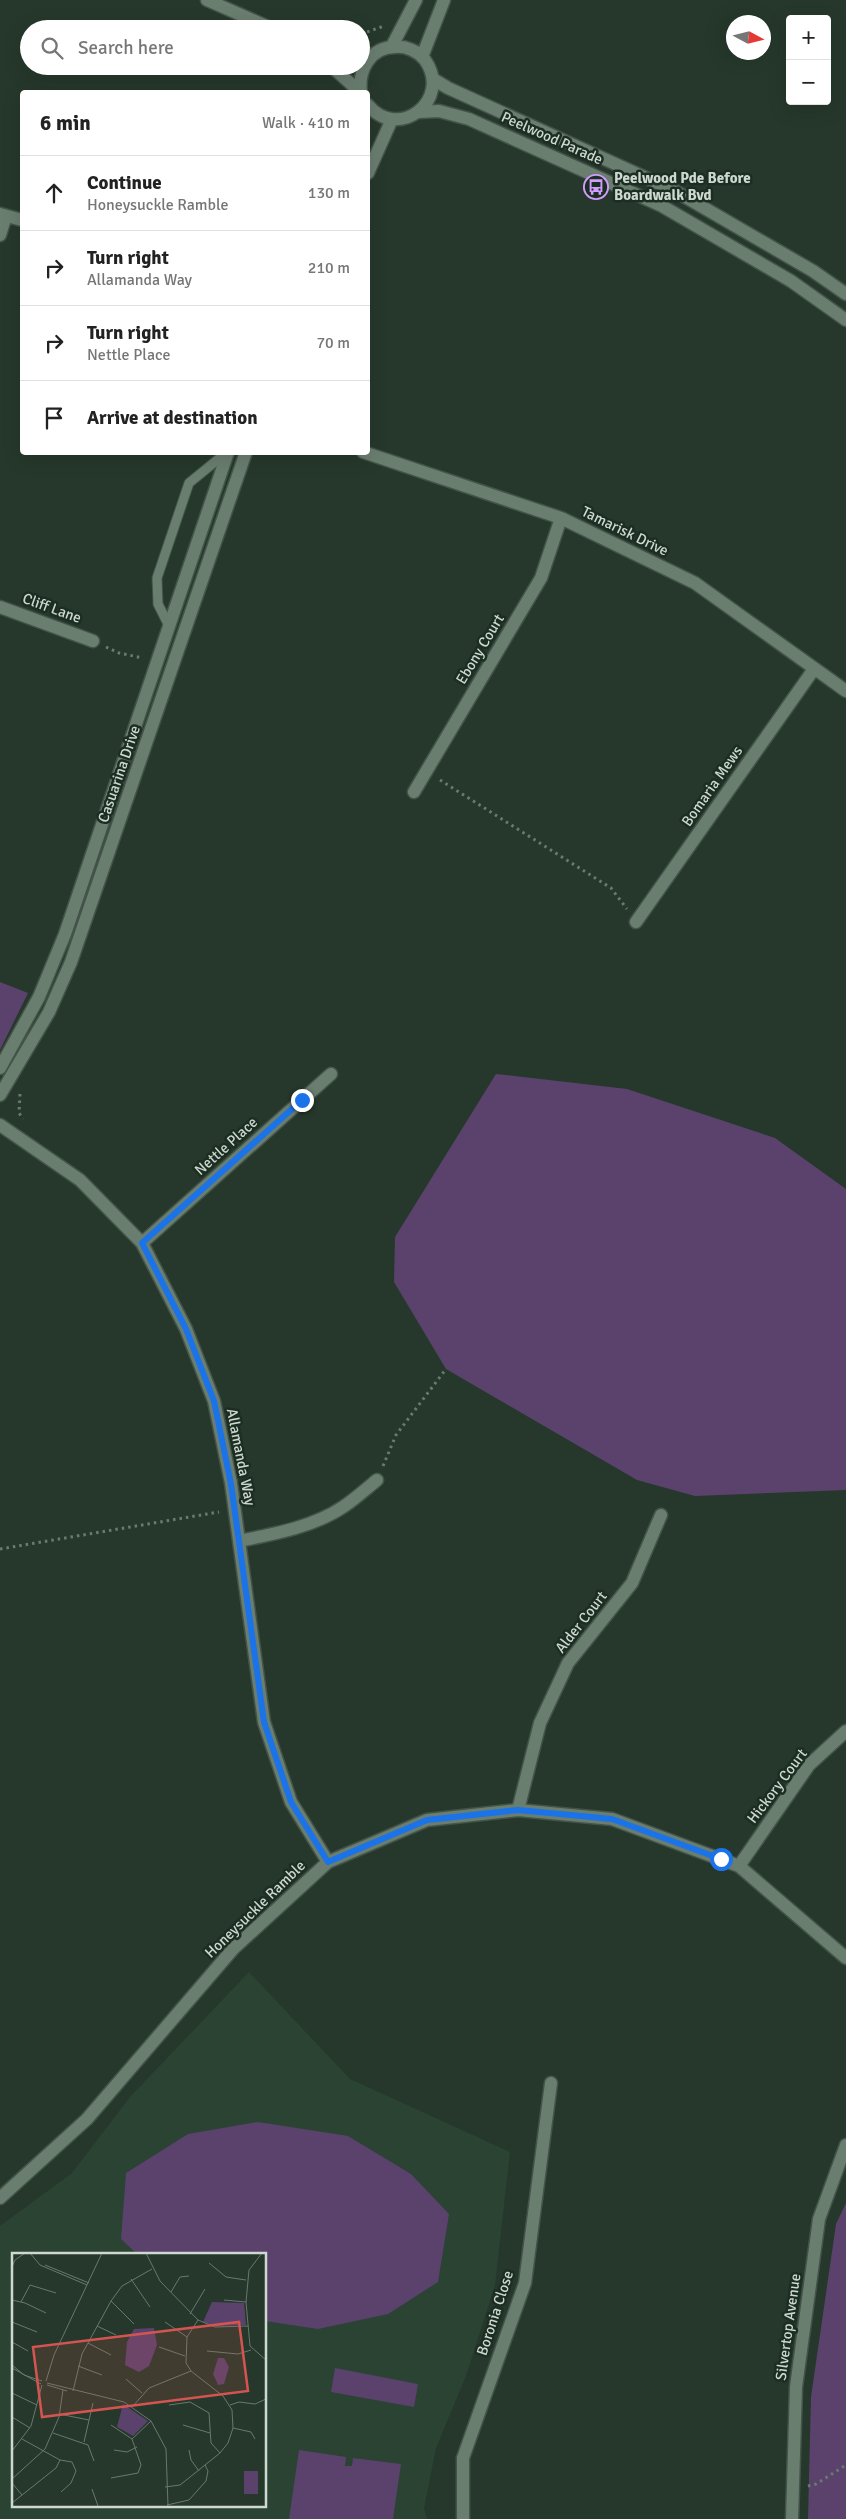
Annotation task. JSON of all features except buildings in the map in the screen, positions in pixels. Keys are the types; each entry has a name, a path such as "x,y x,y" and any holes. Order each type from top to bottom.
{"street":[{"path":"207,0 253,20"},
{"path":"392,46 416,0"},
{"path":"422,57 444,0"},
{"path":"370,52 392,46 408,48 422,57 429,67 433,79 430,97 419,112"},
{"path":"341,75 359,90"},
{"path":"361,75 361,90"},
{"name":"Peelwood Parade","path":"433,79 448,88 675,191 797,262 846,294"},
{"path":"370,109 392,119 370,168"},
{"name":"Peelwood Parade","path":"392,119 401,119 419,112 439,111 469,119 662,206 791,282 846,320"},
{"path":"0,235 3,215 20,219"},
{"name":"Tamarisk Drive","path":"370,454 561,518 695,583 846,691"},
{"name":"Casuarina Drive","path":"0,1068 39,997 65,934 227,455"},
{"name":"Casuarina Drive","path":"0,1096 49,1012 71,962 245,455"},
{"name":"Ebony Court","path":"414,792 541,578 561,518"},
{"name":"Cliff Lane","path":"0,607 93,641"},
{"name":"Bomaria Mews","path":"636,922 814,669"},
{"name":"Nettle Place","path":"142,1243 331,1074"},
{"name":"Allamanda Way","path":"0,1125 80,1180 142,1243 186,1329 214,1401 239,1541 264,1722 291,1802 328,1862"},
{"path":"239,1541 283,1532 315,1520 342,1507 377,1480"},
{"name":"Alder Court","path":"518,1810 540,1723 568,1663 632,1583 661,1515"},
{"name":"Hickory Court","path":"739,1866 809,1765 846,1731"},
{"name":"Honeysuckle Ramble","path":"0,2198 87,2118 233,1949 328,1862 427,1820 518,1810 612,1819 739,1866 846,1958"},
{"name":"Boronia Close","path":"463,2519 463,2458 525,2283 551,2083"},
{"name":"Silvertop Avenue","path":"792,2519 796,2387 819,2219 846,2145"}],"lane":[{"name":"Casuarina Drive","path":"169,626 158,604 157,578 189,483 224,455"}],"path":[{"path":"426,771 611,888 636,922"},
{"path":"377,1480 396,1435 446,1369"},
{"path":"0,1549 234,1509"},
{"path":"802,2487 816,2484 846,2465"}],"shaded area":[{"path":"0,982 28,993 0,1050"},
{"path":"496,1074 627,1089 775,1138 846,1189 846,1490 695,1496 637,1480 446,1369 394,1282 395,1237"},
{"path":"249,1972 350,2079 510,2152 495,2285 466,2376 436,2448 424,2508 427,2519 0,2519 0,2226 72,2173 130,2097"},
{"path":"258,2122 348,2136 411,2174 449,2214 438,2282 388,2314 318,2329 266,2321 266,2253 136,2253 121,2239 126,2173 188,2134"},
{"path":"846,2203 846,2519 808,2519 811,2397 836,2224"},
{"path":"335,2368 418,2384 414,2407 331,2392"},
{"path":"299,2450 346,2457 345,2466 352,2466 353,2458 401,2464 393,2519 289,2519"}],"place":[{"name":"Peelwood Pde Before Boardwalk Bvd","path":"596,187"}],"route":[{"path":"302,1100 142,1243 186,1329 214,1401 231,1484 264,1722 291,1802 328,1862 427,1820 518,1810 612,1819 721,1859"}]}
